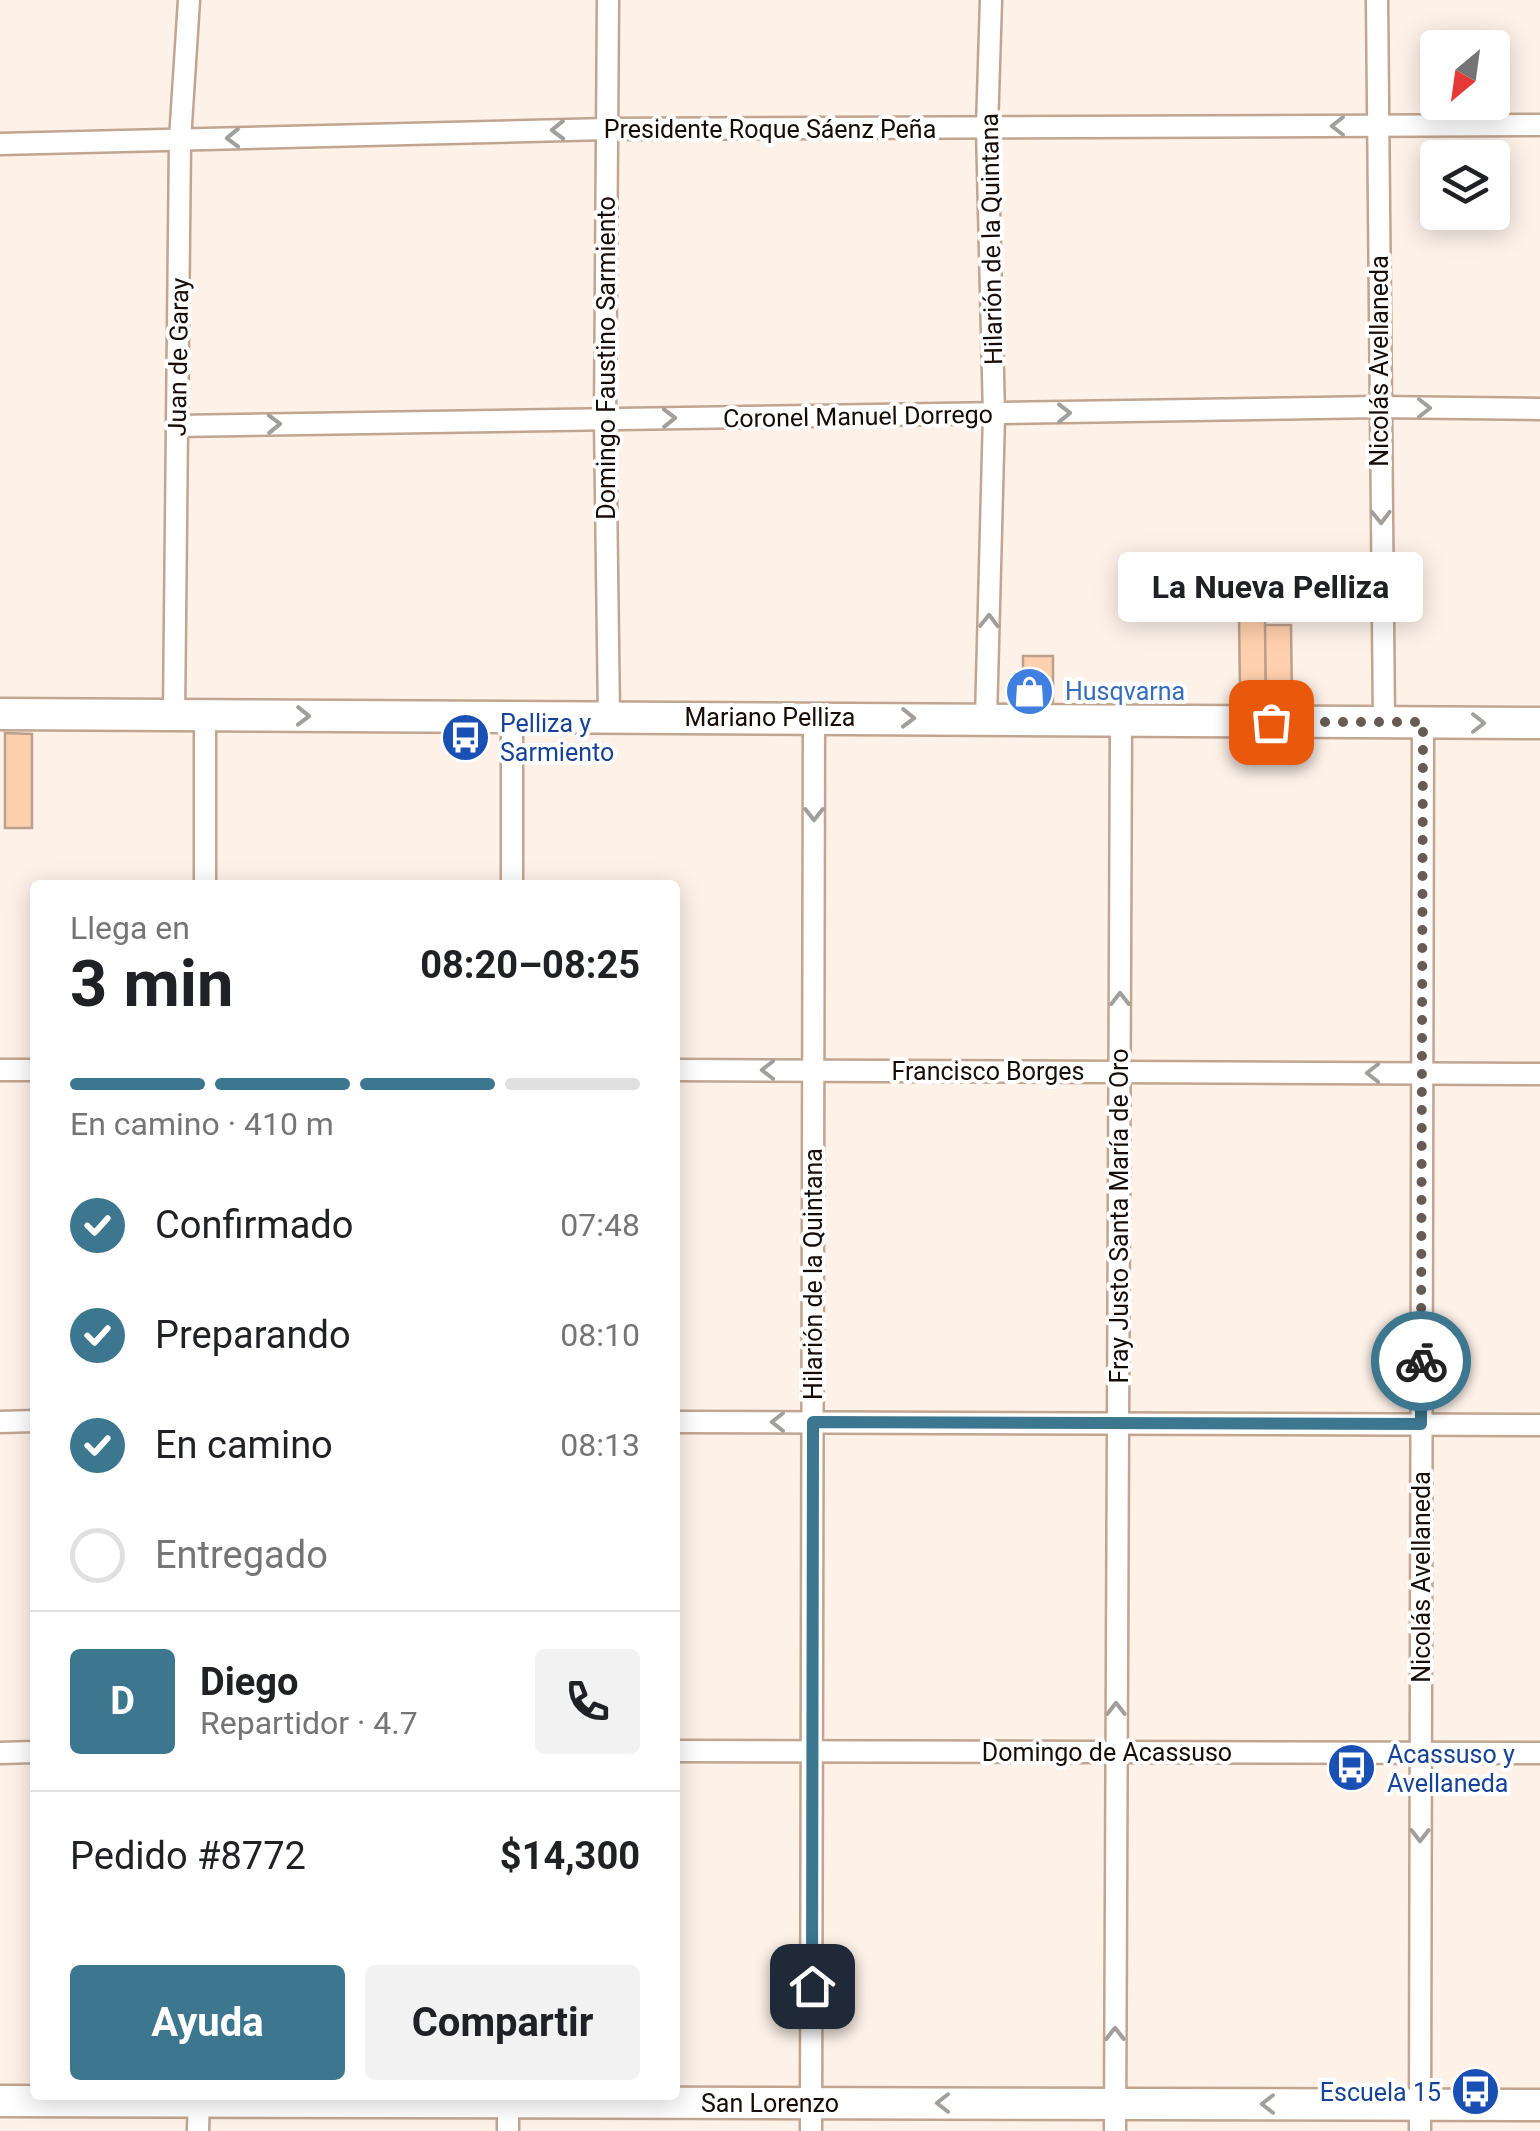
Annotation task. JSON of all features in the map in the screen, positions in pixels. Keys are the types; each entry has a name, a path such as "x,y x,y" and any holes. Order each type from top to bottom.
{"street":[{"name":"Juan de Garay","path":"174,714 180,140 189,0"},
{"name":"Domingo Faustino Sarmiento","path":"608,0 605,419 609,717"},
{"name":"Hilarión de la Quintana","path":"986,719 994,415 987,128 991,0"},
{"name":"Nicolás Avellaneda","path":"1377,0 1384,721"},
{"name":"Presidente Roque Sáenz Peña","path":"0,144 607,129 1540,124"},
{"name":"Coronel Manuel Dorrego","path":"176,426 1379,407 1540,408"},
{"name":"Mariano Pelliza","path":"0,714 1540,723"},
{"path":"204,880 205,714"},
{"name":"Hilarión de la Quintana","path":"812,2117 814,716"},
{"path":"512,718 512,880"},
{"name":"Fray Justo Santa María de Oro","path":"1115,2117 1121,722"},
{"name":"Nicolás Avellaneda","path":"1420,2118 1423,722"},
{"path":"0,1070 30,1070"},
{"name":"Francisco Borges","path":"680,1070 1540,1074"},
{"path":"0,1422 30,1421"},
{"path":"680,1422 1540,1425"},
{"path":"0,1753 30,1752"},
{"name":"Domingo de Acassuso","path":"680,1752 1540,1753"},
{"name":"San Lorenzo","path":"0,2100 199,2109 508,2109 812,2117 1420,2118 1540,2105"}],"building":[{"path":"1265,613 1266,690 1240,691 1239,614"},
{"path":"1265,625 1291,625 1292,701 1266,702"},
{"path":"1023,656 1053,656 1053,702 1031,702 1023,690"},
{"path":"5,733 32,734 32,828 5,828"}],"way so far":[{"path":"1271,722 1423,722 1421,1361"}],"place":[{"name":"Husqvarna","path":"1030,691"},
{"name":"La Nueva Pelliza","path":"1271,722"},
{"name":"Pelliza y Sarmiento","path":"465,737"},
{"name":"Acassuso y Avellaneda","path":"1352,1768"},
{"name":"Escuela 15","path":"1476,2092"}],"route":[{"path":"812,1986 813,1422 1421,1424 1421,1361"}]}
